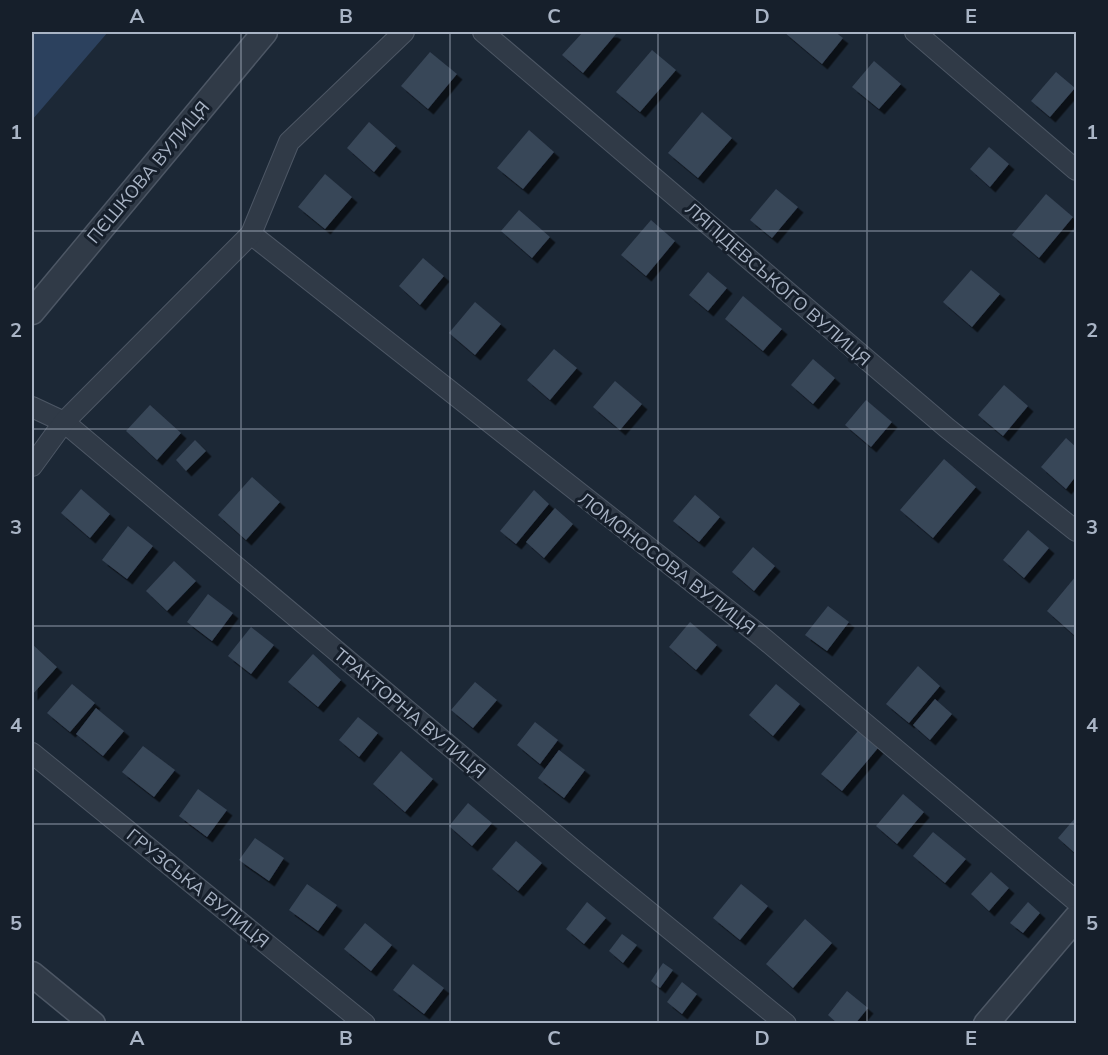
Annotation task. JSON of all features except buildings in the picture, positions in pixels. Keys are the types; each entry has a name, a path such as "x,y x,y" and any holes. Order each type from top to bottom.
{"street":[{"name":"ПЄШКОВА ВУЛИЦЯ","path":"32,312 265,32"},
{"path":"32,466 64,422 250,234 289,142 404,32"},
{"name":"ЛЯПІДЕВСЬКОГО ВУЛИЦЯ","path":"483,32 947,428 1077,531"},
{"path":"915,32 1077,170"},
{"name":"ЛОМОНОСОВА ВУЛИЦЯ","path":"250,234 762,637 1077,901"},
{"name":"ТРАКТОРНА ВУЛИЦЯ","path":"32,406 64,422 578,854 786,1023"},
{"name":"ГРУЗСЬКА ВУЛИЦЯ","path":"32,753 364,1023"},
{"path":"986,1023 1077,918"},
{"path":"32,974 93,1023"}],"water":[{"path":"32,32 108,32 32,120"}]}
